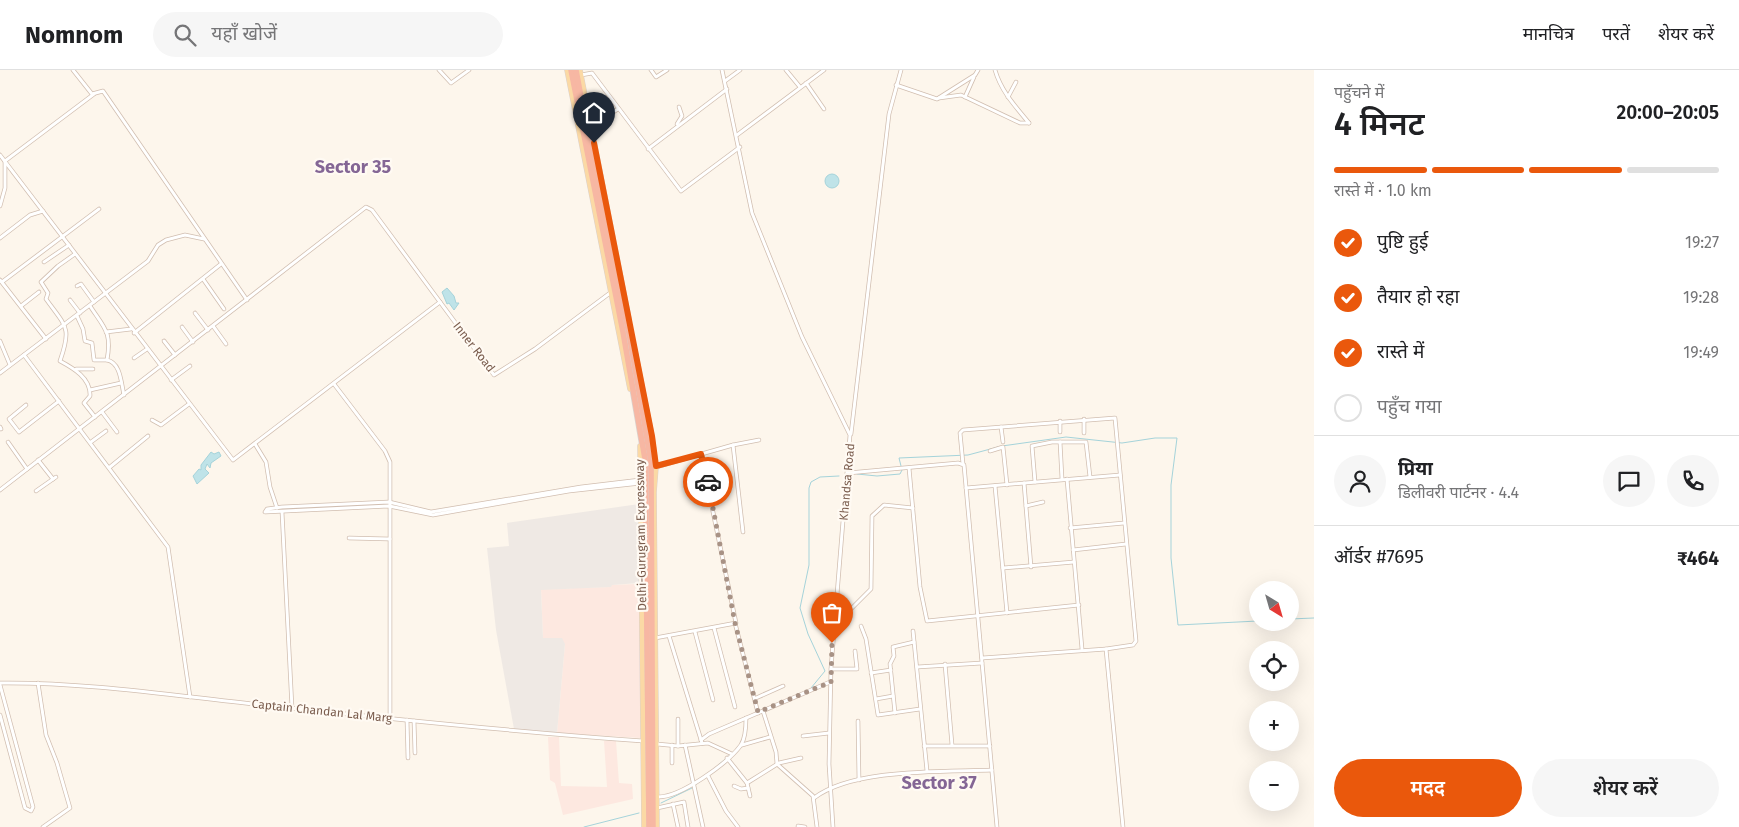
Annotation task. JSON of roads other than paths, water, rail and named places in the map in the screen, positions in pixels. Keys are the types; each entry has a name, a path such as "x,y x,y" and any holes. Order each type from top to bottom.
{"highway":[{"name":"Delhi-Gurugram Expressway","path":"572,70 623,332 645,459 649,827"},
{"name":"Delhi-Gurugram Expressway","path":"579,72 604,221 629,333 651,462 655,790 653,827"}],"main road":[{"path":"567,70 639,436 644,827"},
{"path":"579,72 656,466 657,744 655,790 657,797 657,827"}],"street":[{"path":"74,70 94,94"},
{"path":"439,70 451,82 469,70"},
{"path":"651,70 656,77 667,70"},
{"name":"Khandsa Road","path":"722,70 740,147 750,206 802,337 850,435 831,669 830,789 833,827"},
{"path":"725,81 740,70"},
{"path":"786,70 800,87"},
{"path":"737,136 824,70"},
{"path":"850,435 882,165 890,110 901,70"},
{"path":"965,96 978,70"},
{"path":"896,85 937,99 965,96 1020,124 1029,123 1008,98 996,71 989,70"},
{"path":"579,72 592,73 647,148 682,191 740,147"},
{"path":"940,98 975,75"},
{"path":"1008,98 1016,82"},
{"path":"806,83 824,110"},
{"path":"647,148 727,89"},
{"path":"0,490 247,301 103,91 94,94 5,162"},
{"path":"647,148 680,121 682,116 679,107"},
{"path":"591,127 618,109"},
{"path":"0,155 232,459 236,459 440,302"},
{"path":"0,206 5,188 5,162"},
{"name":"Inner Road","path":"247,301 367,207 372,210 495,375 610,293"},
{"path":"46,339 1,281 99,209"},
{"path":"0,238 30,215 42,211"},
{"path":"0,373 148,261 163,242 184,235 204,239"},
{"path":"44,262 68,245"},
{"path":"75,254 58,266 41,282 48,293 46,299 65,324 68,337 60,361 76,369 93,369"},
{"path":"106,332 133,331 221,264"},
{"path":"203,278 224,309"},
{"path":"77,286 82,284 94,302"},
{"path":"21,306 39,292"},
{"path":"70,300 79,314 85,341 92,343 94,360 111,361 118,369 124,395"},
{"path":"90,306 106,332 110,343 107,360"},
{"path":"195,313 208,330"},
{"path":"213,326 226,344"},
{"path":"182,327 193,342"},
{"path":"0,341 10,365"},
{"path":"164,341 175,355"},
{"path":"134,358 147,349"},
{"path":"24,355 91,442 170,552 190,697"},
{"path":"172,380 190,366"},
{"path":"76,369 90,390 90,396 84,403 95,417"},
{"path":"90,390 121,383"},
{"path":"334,384 388,457 390,718"},
{"path":"26,405 9,419 19,432 58,401"},
{"path":"152,420 161,425 189,404"},
{"path":"102,412 117,432"},
{"path":"917,666 982,661 1082,649 1106,649 1132,645 1136,642 1115,418 1060,421 961,432 962,464 966,488 978,616 982,661 990,746 997,827"},
{"path":"1084,419 1084,432"},
{"path":"1060,421 1060,432"},
{"path":"1001,427 1002,442"},
{"path":"91,442 106,431"},
{"path":"110,468 148,436"},
{"path":"656,466 758,440"},
{"path":"8,442 27,469"},
{"path":"1035,482 1032,446 1060,442 1086,442 1090,477"},
{"path":"1060,442 1079,605 1082,649"},
{"path":"255,444 266,462 268,481 277,508"},
{"path":"733,445 743,532"},
{"path":"990,450 1003,447 1007,485"},
{"path":"701,454 735,623 756,698 758,712"},
{"path":"36,491 54,478 38,460"},
{"path":"848,473 962,464"},
{"path":"909,468 925,619 929,622 1079,605"},
{"path":"966,488 1120,475"},
{"path":"389,504 265,512 266,509 277,508 389,504 427,513 446,513 570,491 641,481"},
{"path":"1024,483 1031,567"},
{"path":"995,486 1007,613"},
{"path":"1026,506 1043,502"},
{"path":"840,620 871,589 872,516 884,506 913,508"},
{"path":"282,512 292,708"},
{"path":"1070,528 1124,522"},
{"path":"349,538 390,539"},
{"path":"1073,550 1126,544"},
{"path":"1003,568 1074,562"},
{"path":"656,638 735,623"},
{"path":"861,626 866,639 879,716 920,709"},
{"path":"714,628 734,707"},
{"path":"695,632 713,700"},
{"path":"913,632 927,771"},
{"path":"669,636 701,741"},
{"path":"895,713 891,670 894,646 914,642"},
{"path":"1106,649 1123,827"},
{"path":"831,669 857,668 855,651"},
{"path":"945,664 952,745"},
{"path":"871,673 891,670"},
{"path":"657,744 678,746 701,741 758,712 831,682"},
{"path":"38,683 46,735 57,763 70,808 43,827"},
{"name":"Captain Chandan Lal Marg","path":"0,684 38,683 509,731 644,741"},
{"path":"0,684 33,807 31,811 25,808 0,715"},
{"path":"756,698 783,686"},
{"path":"876,699 893,696"},
{"path":"764,711 770,737 776,752 777,764 814,798 817,827"},
{"path":"657,797 664,797 693,786 708,776 741,745 745,736 746,718"},
{"path":"407,720 408,758"},
{"path":"678,720 678,746"},
{"path":"414,721 416,753"},
{"path":"858,721 859,780"},
{"path":"803,736 830,733"},
{"path":"741,745 770,737"},
{"path":"701,741 710,743 732,754"},
{"path":"672,745 672,763"},
{"path":"685,745 703,827"},
{"path":"924,746 990,746"},
{"path":"726,758 747,783 750,796"},
{"path":"747,783 777,764 801,758"},
{"path":"814,798 830,789 859,780 927,771 992,770"},
{"path":"708,776 726,812 738,827"},
{"path":"734,786 741,789 748,788"},
{"path":"657,808 684,803 688,827"},
{"path":"673,804 678,827"},
{"path":"798,826 805,827"}],"water":[{"path":"829,174 835,174 839,181 835,188 829,188 825,184 825,178"},
{"path":"447,288 454,296 456,303 459,303 454,310 449,303 447,304 442,292"},
{"path":"211,452 214,454 219,452 221,456 211,463 210,468 207,464 205,469 209,473 197,484 193,476 199,469 201,470 201,465"}],"waterway":[{"path":"1002,446 1066,437 1122,443 1155,438 1177,438 1171,485 1171,558 1178,625 1249,621"},
{"path":"901,466 899,458 968,455 998,447"},
{"path":"857,474 877,476 900,474 902,470"},
{"path":"811,688 825,671 808,634 800,608 809,565 809,488 811,482 820,477 839,476"},
{"path":"1299,619 1314,618"},
{"path":"716,767 730,755"},
{"path":"695,785 702,780"},
{"path":"661,803 692,788"},
{"path":"584,827 639,813"}],"district":[{"name":"Sector 35","path":"353,167"},
{"name":"Sector 37","path":"939,783"}]}
